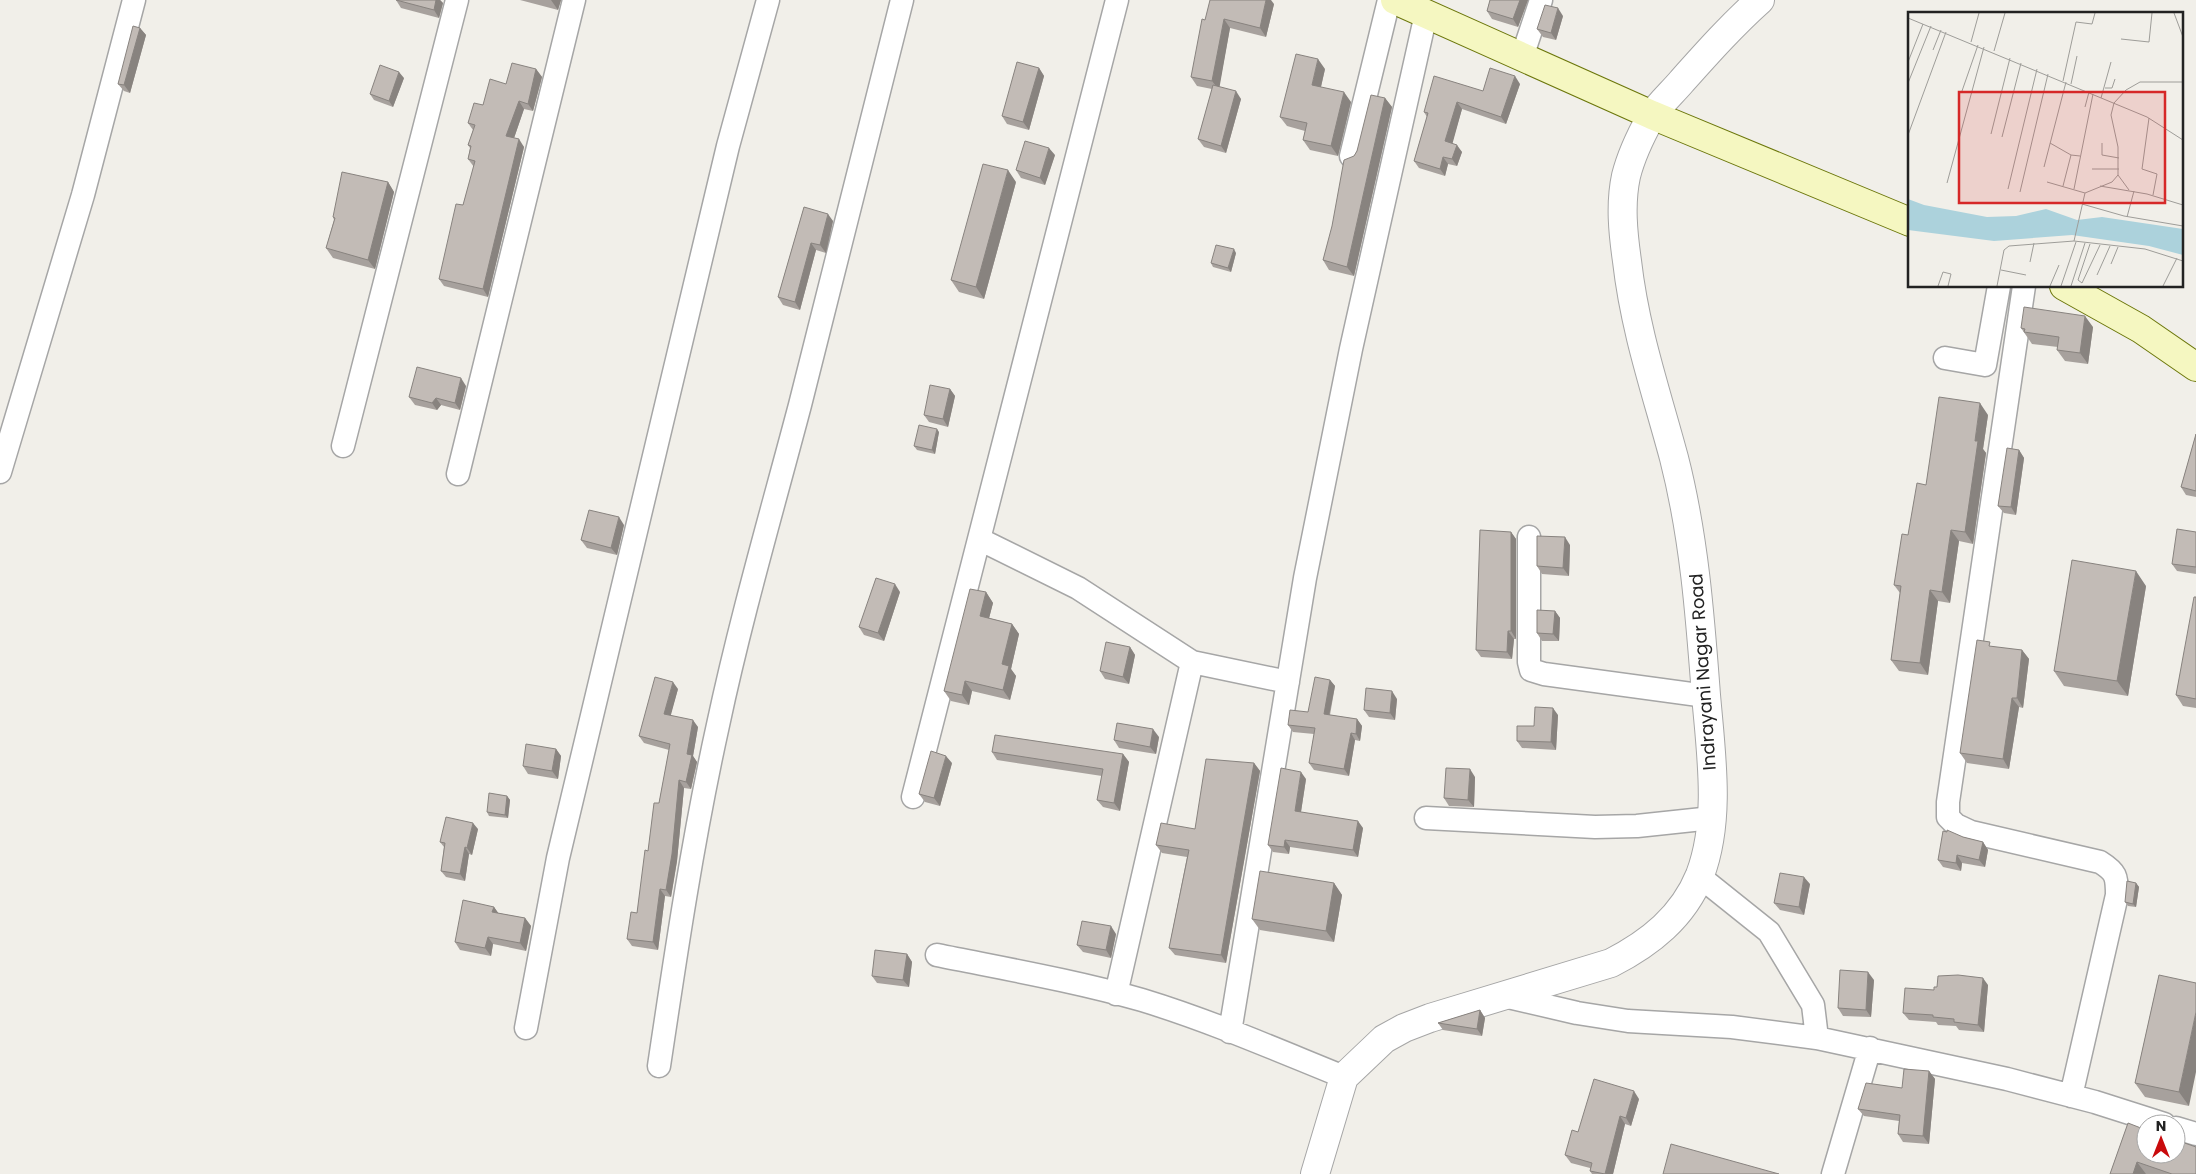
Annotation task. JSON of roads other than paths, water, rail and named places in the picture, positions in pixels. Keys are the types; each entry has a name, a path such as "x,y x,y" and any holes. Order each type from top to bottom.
{"main road":[{"path":"1395,0 1652,115 1908,221"},
{"path":"2068,288 2141,330 2196,367"}],"street":[{"path":"0,472 83,195 134,0"},
{"path":"343,446 457,0"},
{"path":"458,474 574,0"},
{"path":"526,1028 558,858 728,146 768,0"},
{"path":"660,1066 682,913 718,724 734,656 828,299 902,0"},
{"path":"913,797 1118,0"},
{"path":"1351,156 1390,0"},
{"path":"1522,57 1541,0"},
{"name":"Indrayani Nagar Road","path":"1315,1174 1344,1077 1384,1039 1404,1028 1611,963 1637,950 1669,924 1684,906 1700,876 1709,840 1712,818 1706,696 1697,580 1689,522 1674,458 1644,352 1631,293 1622,209 1626,178 1632,157 1652,115 1742,16 1760,0"},
{"path":"1230,1032 1306,578 1350,349 1426,14"},
{"path":"1945,358 1985,365 1999,288"},
{"path":"2024,288 1949,792 1948,817 1956,826 1971,832 2100,862 2113,870 2117,882 2117,895 2071,1096"},
{"path":"1529,537 1529,662 1532,670 1544,674 1706,696"},
{"path":"979,539 1078,588 1192,662 1288,682"},
{"path":"1116,994 1192,662"},
{"path":"1426,818 1595,827 1637,826 1712,818"},
{"path":"1700,876 1769,932 1813,1005 1817,1038"},
{"path":"937,955 1056,978 1142,1000 1344,1077"},
{"path":"1504,996 1578,1013 1628,1020 1732,1027 1817,1038 1870,1048 2007,1079 2136,1116"},
{"path":"1833,1174 1870,1048"}]}
